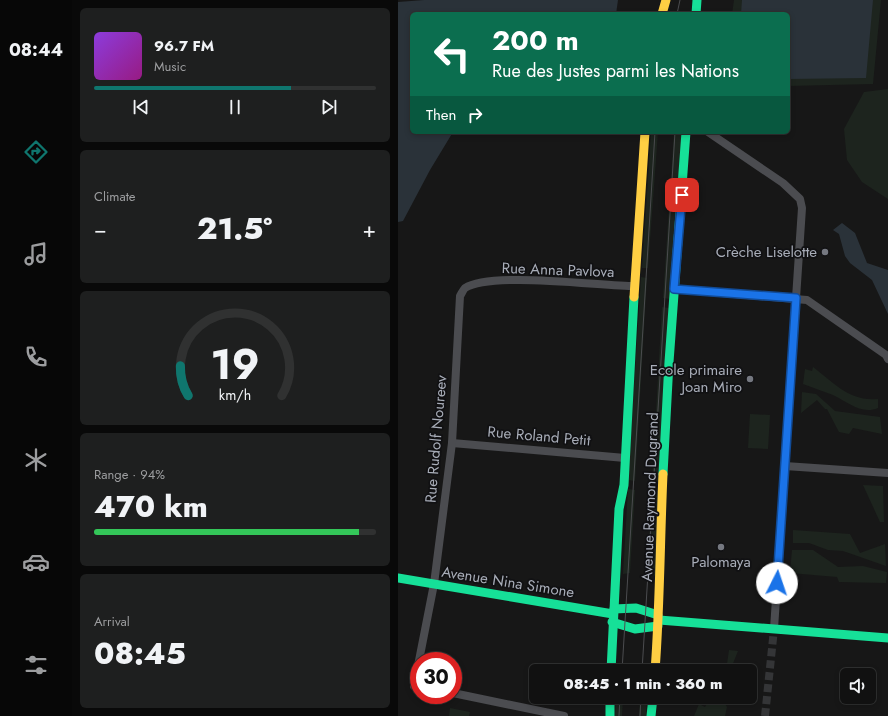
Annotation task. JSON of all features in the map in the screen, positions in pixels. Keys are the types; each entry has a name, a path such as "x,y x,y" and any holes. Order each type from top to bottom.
{"main road":[{"path":"663,12 666,0"},
{"path":"696,12 697,0"},
{"name":"Avenue Raymond Dugrand","path":"613,615 620,509 624,485 645,134"},
{"name":"Avenue Raymond Dugrand","path":"655,664 674,289 686,134"},
{"name":"Avenue Nina Simone","path":"398,578 613,615"},
{"path":"613,615 636,608 658,620 888,638"},
{"path":"613,615 635,629 658,620"},
{"path":"611,664 613,615"},
{"path":"610,704 610,716"},
{"path":"651,716 652,704"}],"street":[{"path":"711,134 783,183 800,199 802,222 774,629"},
{"name":"Rue Anna Pavlova","path":"460,296 464,289 475,284 501,281 548,280 635,286"},
{"path":"674,289 807,300 886,355 888,359"},
{"name":"Rue Rudolf Noureev","path":"421,652 434,584 452,443 460,296"},
{"name":"Rue Roland Petit","path":"452,443 625,458"},
{"path":"785,466 888,473"},
{"path":"462,696 564,716"}],"shaded area":[{"path":"424,0 618,0 616,12 410,12 410,134 452,134 430,170 403,221 398,222 398,2"},
{"path":"734,0 881,0 873,84 790,86 790,12 732,12"},
{"path":"742,0 873,0 866,78 790,79 790,12 741,12"},
{"path":"888,89 888,199 862,182 847,160 844,129 864,92"},
{"path":"651,134 658,134 648,268 642,268"},
{"path":"674,134 682,134 670,299 663,298"},
{"path":"842,223 855,233 867,263 888,270 888,314 872,280 850,263 845,256 839,234 833,230"},
{"path":"641,277 647,278 635,481 628,480"},
{"path":"662,307 669,308 659,482 652,481"},
{"path":"813,367 835,385 859,398 878,399 878,408 872,410 860,409 833,395 803,384 805,369 812,371"},
{"path":"802,392 816,394 835,411 880,417 882,434 853,428 849,434 839,432 827,409 825,409 817,400 801,413"},
{"path":"750,414 770,415 768,449 748,448"},
{"path":"863,485 883,486 884,522 880,522"},
{"path":"628,489 635,490 630,573 623,574"},
{"path":"652,491 658,491 656,576 647,574"},
{"path":"793,530 850,534 860,553 885,544 886,566 843,551 828,550 809,543 793,543"},
{"path":"792,550 813,550 838,567 863,566 887,572 886,583 839,582 837,577 790,573"},
{"path":"729,650 738,651 733,664 727,664"},
{"path":"616,704 623,704 622,716 615,716"},
{"path":"640,704 647,704 646,716 639,716"},
{"path":"699,704 705,707 707,704 725,704 727,707 725,716 694,716"},
{"path":"450,708 470,712 469,716 449,716"}],"tunnel":[{"path":"765,716 774,629"}],"tram line":[{"path":"677,12 680,0"},
{"path":"622,664 655,134"},
{"path":"642,664 675,134"},
{"path":"619,716 620,704"},
{"path":"640,716 641,704"}],"traffic: fast":[{"path":"696,12 697,0"},
{"path":"663,474 669,362 686,134"},
{"path":"611,664 619,509 624,485 634,297"},
{"path":"398,578 613,614"},
{"path":"614,609 636,608 658,615"},
{"path":"659,620 888,638"},
{"path":"612,622 635,629 658,626"},
{"path":"610,704 610,716"},
{"path":"651,716 652,704"}],"traffic: slow":[{"path":"663,12 666,0"},
{"path":"634,297 645,134"},
{"path":"656,664 663,474"}],"place":[{"name":"Crèche Liselotte","path":"825,252"},
{"name":"Ecole primaire Joan Miro","path":"750,379"},
{"name":"Palomaya","path":"721,547"}],"route":[{"path":"682,195 674,289 796,298 777,583"}]}
